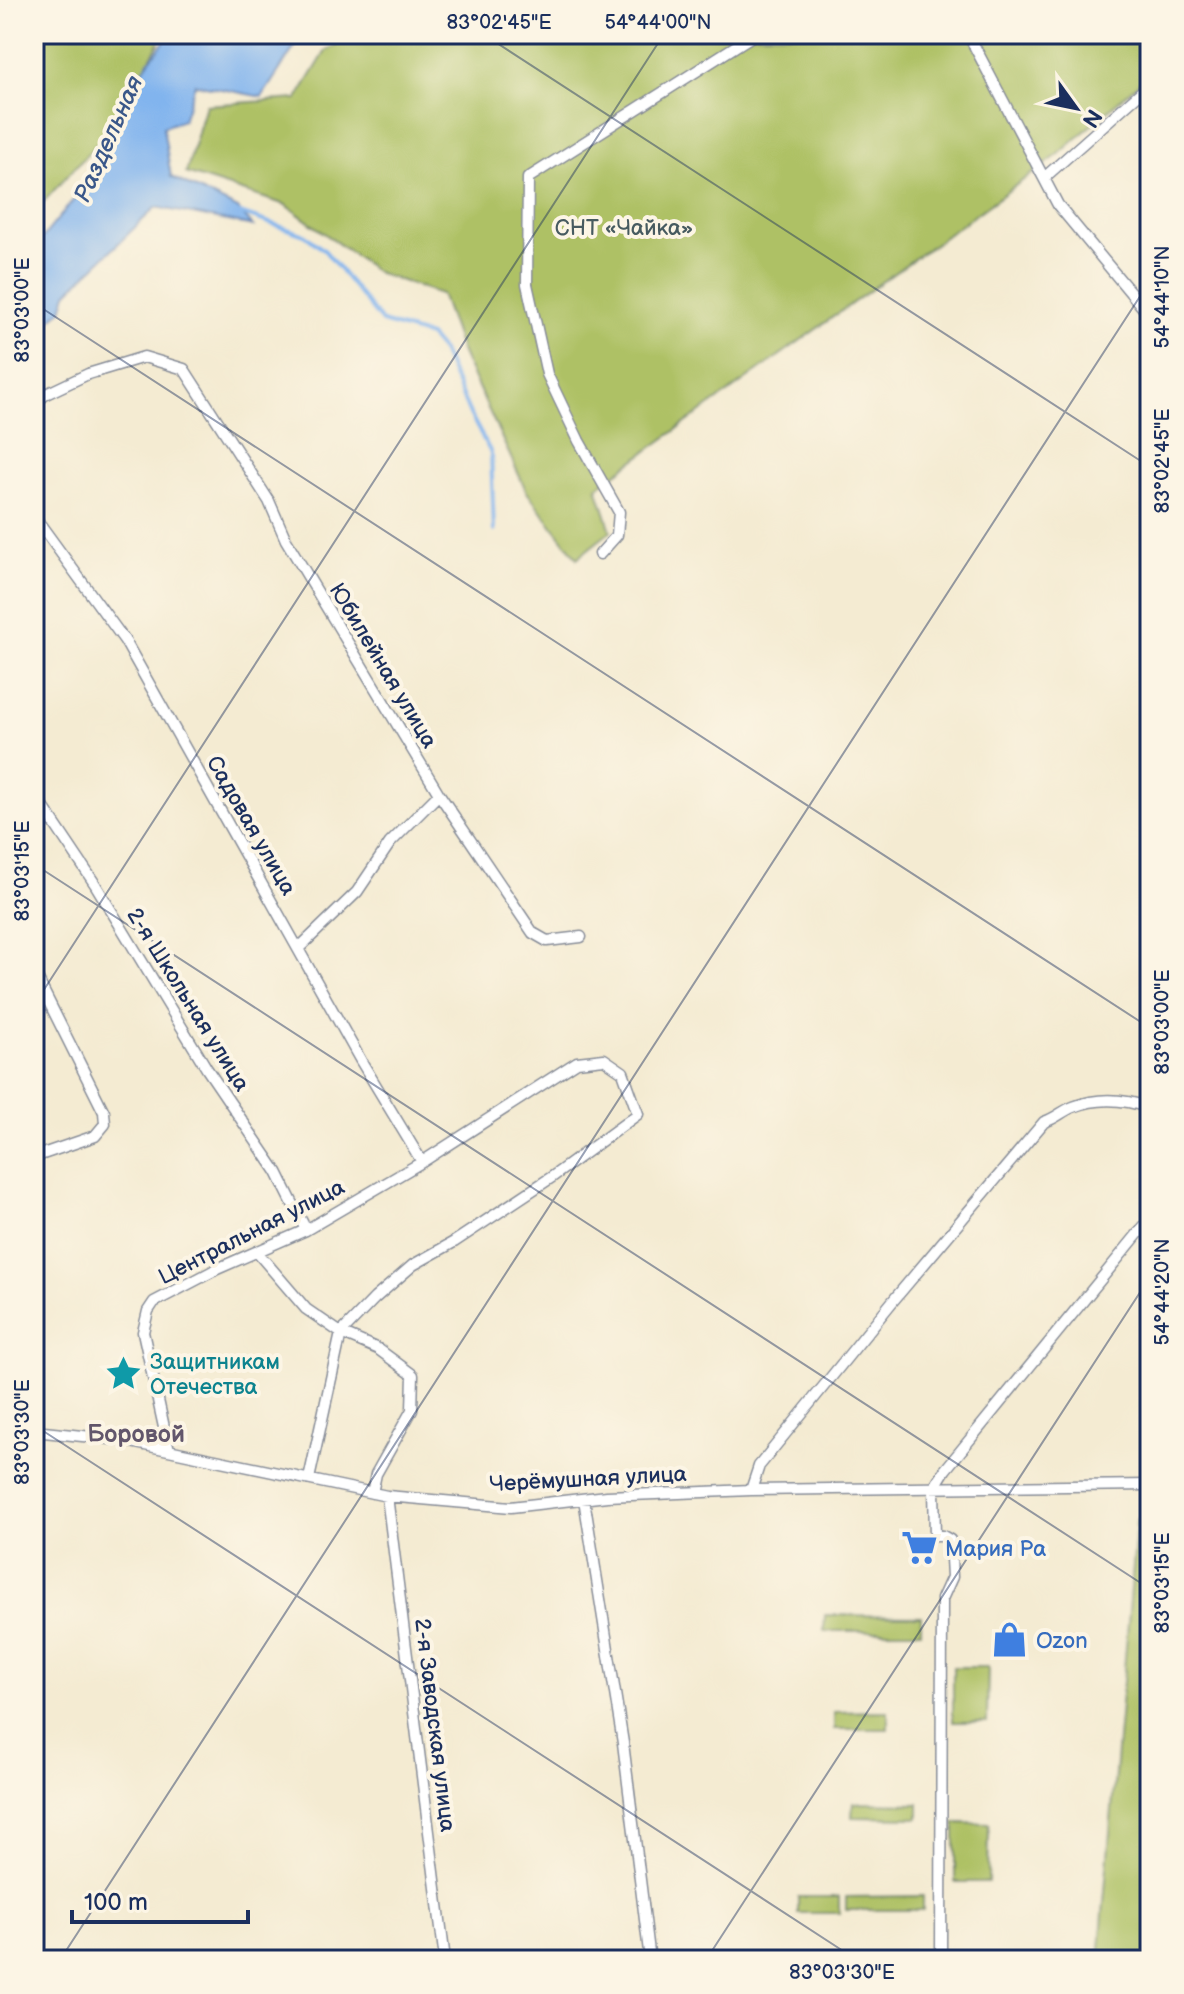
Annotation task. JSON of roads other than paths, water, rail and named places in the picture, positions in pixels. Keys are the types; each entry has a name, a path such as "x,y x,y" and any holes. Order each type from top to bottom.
{"street":[{"path":"600,554 617,535 619,512 579,441 547,374 527,284 528,178 755,34"},
{"path":"968,34 1058,205 1150,316"},
{"path":"1045,177 1150,84"},
{"name":"Юбилейная улица","path":"34,404 46,394 88,374 144,357 184,369 269,501 286,540 439,794 533,933 547,941 581,937"},
{"name":"Садовая улица","path":"34,516 125,641 361,1061 422,1162"},
{"name":"2-я Школьная улица","path":"34,793 95,884 207,1069 277,1172 306,1230"},
{"path":"299,948 357,892 390,843 439,794"},
{"path":"34,978 38,980 104,1112 105,1124 95,1136 34,1157"},
{"name":"Центральная улица","path":"169,1450 143,1332 148,1311 154,1302 306,1230 422,1162 577,1062 604,1059 623,1072 638,1114 552,1177 454,1242 413,1265 341,1333"},
{"path":"751,1490 759,1466 1044,1122 1057,1118 1071,1107 1107,1101 1127,1100 1150,1108"},
{"path":"941,1960 942,1599 952,1582 952,1555 950,1540 935,1536 934,1488 945,1470 1150,1219"},
{"path":"257,1252 306,1309 341,1333 378,1349 413,1375 412,1410 376,1474 372,1493"},
{"path":"309,1479 341,1333"},
{"name":"Черёмушная улица","path":"34,1431 121,1440 387,1496 511,1507 584,1499 751,1490 1150,1485"},
{"name":"2-я Заводская улица","path":"387,1496 445,1960"},
{"path":"584,1499 623,1743 650,1960"}],"water":[{"path":"170,34 310,34 296,45 262,97 195,84 183,120 163,127 171,177 238,209 253,226 156,207 67,293 62,310 34,334 34,248 107,159 119,113 146,65"}],"waterway":[{"path":"240,213 305,235 325,251 382,322 429,336 442,351 491,453 494,531"}],"place":[{"name":"Защитникам Отечества","path":"124,1374"},
{"name":"Мария Ра","path":"919,1548"},
{"name":"Ozon","path":"1010,1640"}],"district":[{"name":"Боровой","path":"136,1434"}],"water label":[{"name":"Раздельная","path":"108,139"}],"park label":[{"name":"СНТ «Чайка»","path":"624,227"}]}
